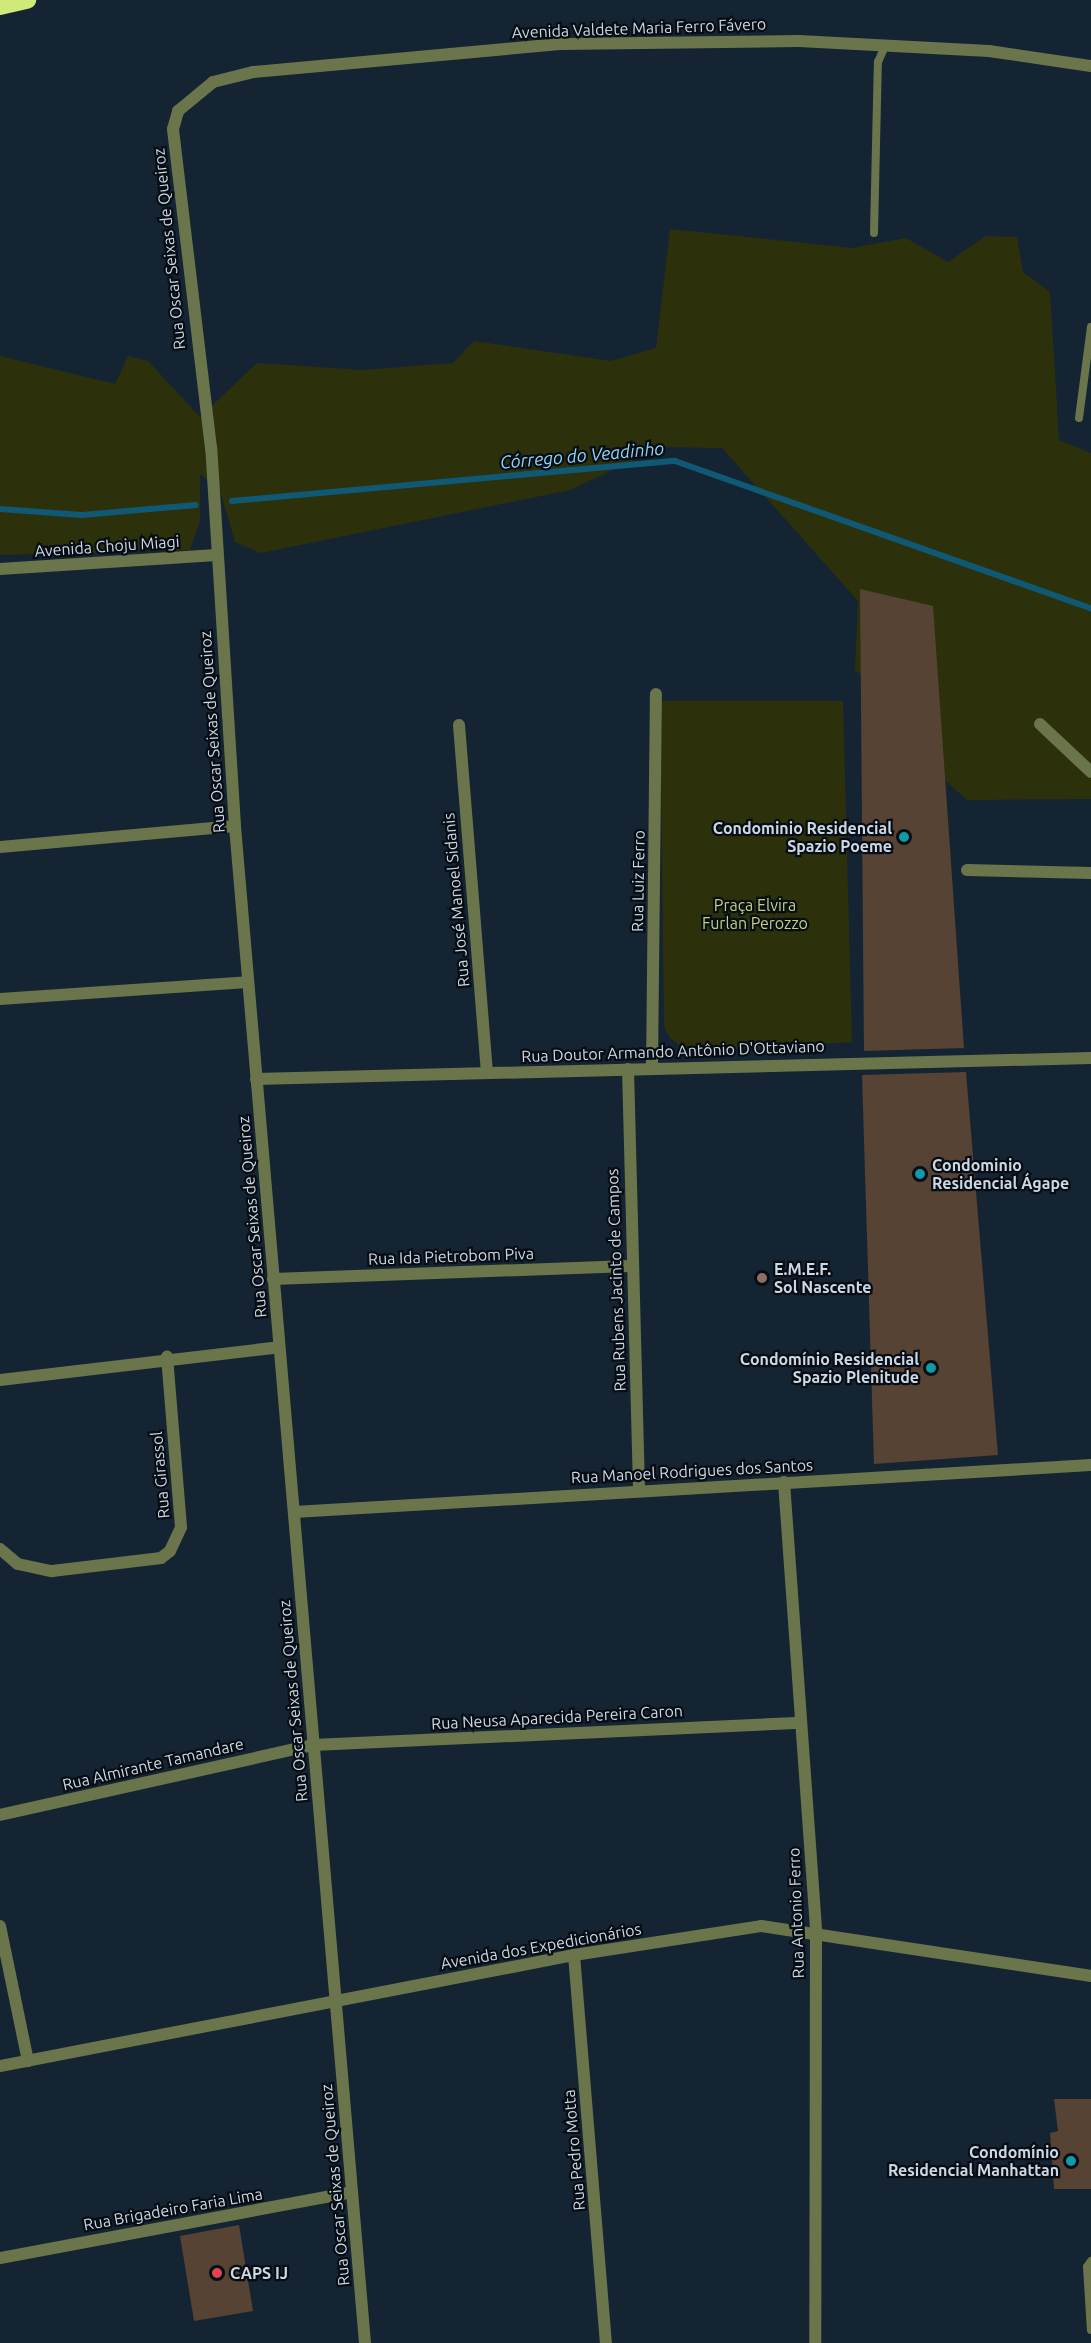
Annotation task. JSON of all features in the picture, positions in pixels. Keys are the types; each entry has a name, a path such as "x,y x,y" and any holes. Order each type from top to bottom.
{"highway":[{"path":"0,6 27,0"}],"street":[{"name":"Avenida Valdete Maria Ferro Fávero","path":"193,94 213,82 253,72 560,44 799,41 989,51 1091,66"},
{"name":"Rua Oscar Seixas de Queiroz","path":"193,94 178,111 173,129 214,500 247,982 365,2343"},
{"name":"Avenida Choju Miagi","path":"0,569 217,555"},
{"name":"Rua Luiz Ferro","path":"652,1068 656,694"},
{"path":"1040,724 1091,772"},
{"name":"Rua José Manoel Sidanis","path":"459,725 487,1074"},
{"path":"0,847 235,826"},
{"path":"967,870 1091,873"},
{"path":"0,999 247,982"},
{"name":"Rua Doutor Armando Antônio D'Ottaviano","path":"256,1079 1091,1058"},
{"name":"Rua Rubens Jacinto de Campos","path":"628,1069 630,1266 639,1489"},
{"name":"Rua Ida Pietrobom Piva","path":"273,1279 630,1266"},
{"path":"0,1380 167,1357 279,1347"},
{"name":"Rua Girassol","path":"0,1549 18,1564 52,1571 161,1558 170,1551 181,1527 167,1357"},
{"name":"Rua Manoel Rodrigues dos Santos","path":"294,1512 639,1489 1091,1465"},
{"name":"Rua Antonio Ferro","path":"784,1482 816,1932 815,2343"},
{"name":"Rua Neusa Aparecida Pereira Caron","path":"313,1745 801,1723"},
{"name":"Rua Almirante Tamandare","path":"0,1815 313,1745"},
{"path":"0,1926 28,2061"},
{"name":"Avenida dos Expedicionários","path":"0,2066 574,1955 761,1926 816,1932 1091,1976"},
{"name":"Rua Pedro Motta","path":"574,1955 606,2343"},
{"name":"Rua Brigadeiro Faria Lima","path":"0,2258 352,2192"}],"lane":[{"path":"874,233 878,62 885,46"},
{"path":"1079,418 1091,327"},
{"path":"1091,2261 1087,2267 1091,2330"}],"green space":[{"path":"670,229 852,248 906,238 948,262 986,236 1017,237 1023,272 1050,292 1059,440 1091,453 1091,799 967,800 918,756 896,689 855,671 858,601 722,448 661,447 570,490 261,553 235,542 220,490 200,474 200,521 190,550 0,555 0,356 115,384 128,356 148,361 200,417 257,363 363,370 453,363 474,341 611,361 656,348"},
{"name":"Praça Elvira Furlan Perozzo","path":"660,701 843,701 852,1042 689,1052 669,1037 664,1026"}],"building":[{"name":"Condominio Residencial Spazio Poeme","path":"860,589 933,606 964,1048 864,1051"},
{"path":"966,1072 998,1455 874,1464 862,1075"},
{"name":"Condomínio Residencial Manhattan","path":"1054,2099 1091,2099 1091,2189 1054,2189 1050,2133 1058,2131"},
{"name":"CAPS IJ","path":"239,2225 253,2311 194,2321 180,2236"}],"waterway":[{"name":"Córrego do Veadinho","path":"232,501 675,461 1091,608"},
{"name":"Córrego do Veadinho","path":"0,509 82,515 196,505"}],"place":[{"name":"Condominio Residencial Spazio Poeme","path":"904,837"},
{"name":"Condominio Residencial Ágape","path":"920,1174"},
{"name":"E.M.E.F. Sol Nascente","path":"762,1278"},
{"name":"Condomínio Residencial Spazio Plenitude","path":"931,1368"},
{"name":"Condomínio Residencial Manhattan","path":"1071,2161"},
{"name":"CAPS IJ","path":"217,2273"}]}
